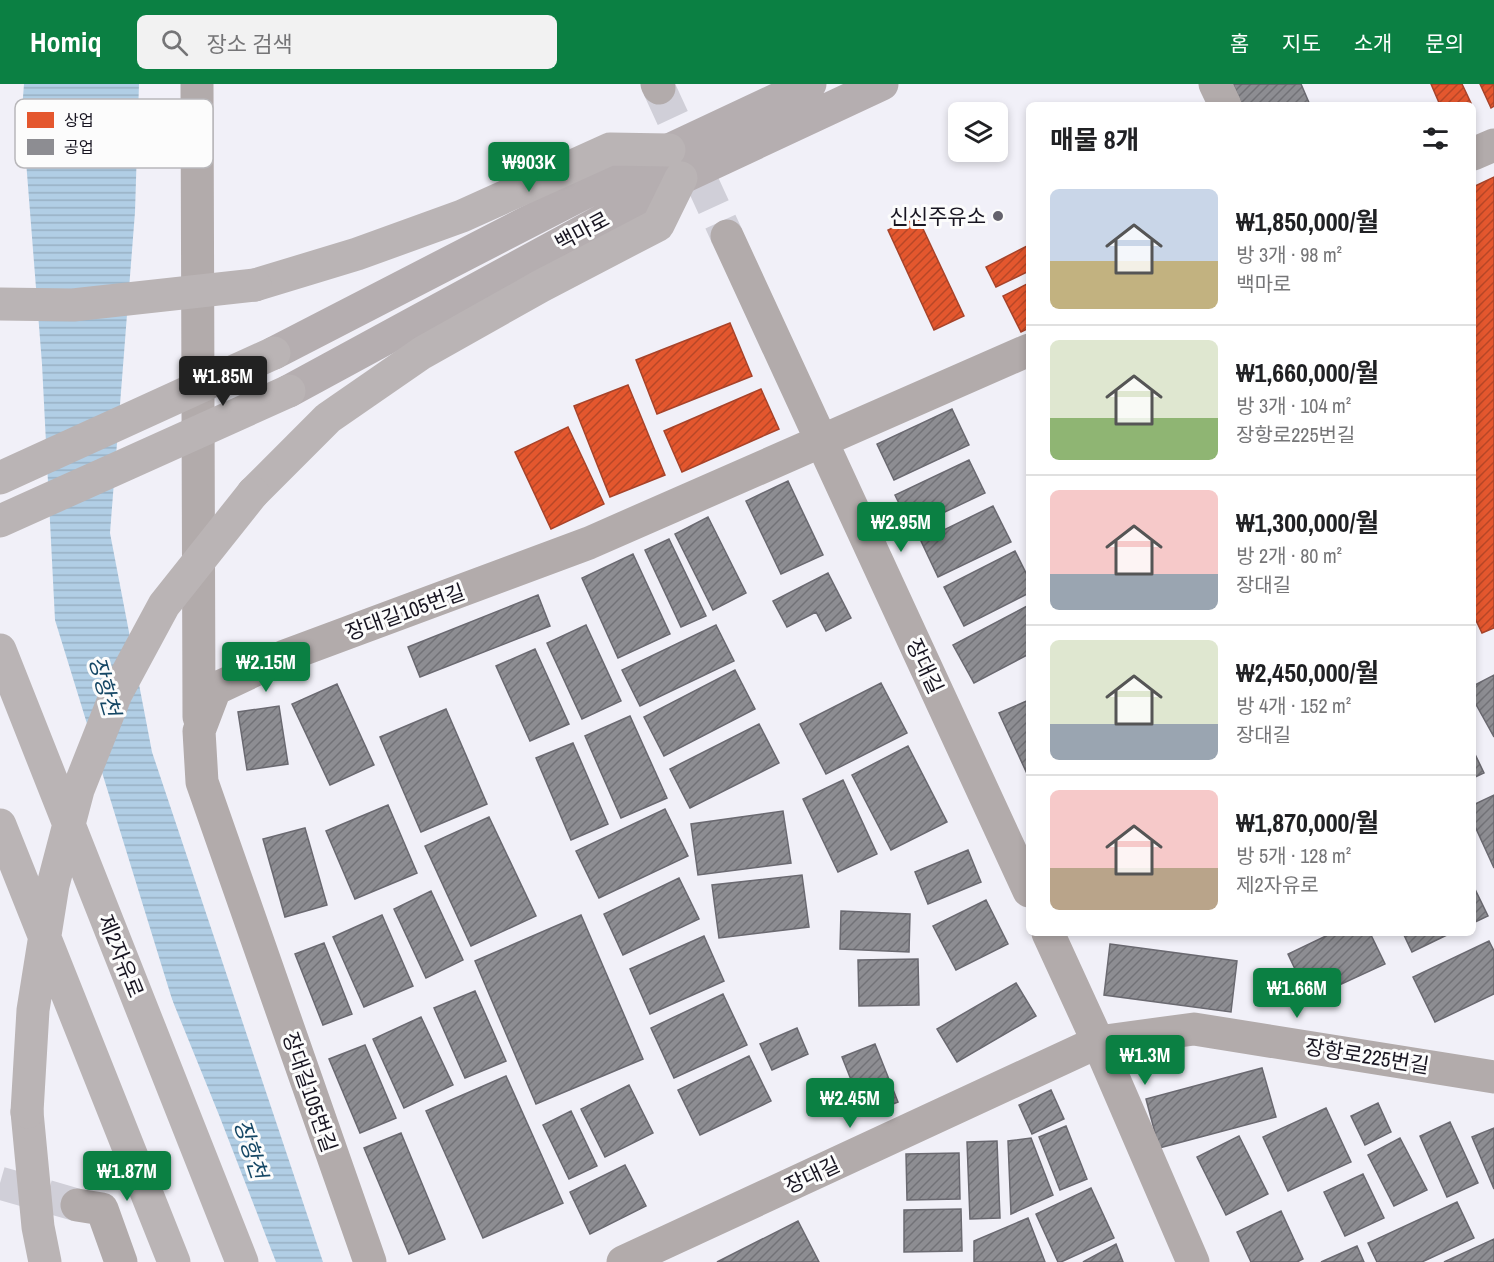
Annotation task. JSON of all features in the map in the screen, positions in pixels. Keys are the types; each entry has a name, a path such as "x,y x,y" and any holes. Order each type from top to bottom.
{"highway":[{"path":"0,304 73,305 255,285 357,254 462,216 610,149 675,164 658,225 541,285 422,353 328,417 253,493 164,605 116,694 78,790 53,885 33,1010 27,1112 38,1227 45,1262"},
{"path":"0,478 274,353"},
{"path":"0,521 289,391"},
{"name":"제2자유로","path":"0,650 242,1262"},
{"path":"0,825 174,1262"}],"main road":[{"name":"백마로","path":"289,391 810,84"},
{"name":"백마로","path":"274,353 650,159 675,164 882,84"}],"street":[{"path":"197,84 197,99"},
{"path":"1215,84 1224,102"},
{"path":"1476,153 1494,145"},
{"path":"197,168 199,731"},
{"name":"장대길","path":"727,236 1026,884"},
{"path":"822,441 1026,351"},
{"name":"장대길105번길","path":"370,1262 202,782 199,731 215,689 275,661 589,543 822,441"},
{"path":"1049,936 1098,1042 1192,1262"},
{"name":"장항로225번길","path":"1098,1042 1194,1029 1494,1077"},
{"name":"장대길","path":"623,1262 1098,1042"},
{"path":"77,1205 102,1209 121,1262"}],"water":[{"path":"24,84 139,84 139,99 23,99"},
{"name":"장항천","path":"27,168 136,168 110,533 152,752 323,1262 245,1262 204,1103 55,620 42,364"}],"pier":[{"path":"158,965 276,1262 242,1262 201,1104"}],"building: 상업":[{"path":"1431,84 1462,84 1471,102 1439,102"},
{"path":"1480,84 1494,84 1494,106 1491,108"},
{"path":"1494,177 1494,628 1482,633 1476,620 1476,186"},
{"path":"917,216 964,316 934,330 888,230"},
{"path":"1026,247 1026,272 996,287 986,267"},
{"path":"1026,284 1026,330 1021,332 1003,296"},
{"path":"730,323 752,376 657,414 636,360"},
{"path":"628,385 665,475 610,497 574,406"},
{"path":"761,389 779,429 682,472 664,431"},
{"path":"568,427 604,504 551,529 515,452"}],"building: 공업":[{"path":"1233,84 1301,84 1309,102 1241,102"},
{"path":"952,409 969,445 894,480 877,444"},
{"path":"969,460 985,493 911,528 895,495"},
{"path":"788,481 823,555 781,574 746,501"},
{"path":"993,506 1011,542 938,577 921,541"},
{"path":"708,517 746,593 713,610 675,534"},
{"path":"669,539 706,616 681,627 645,550"},
{"path":"1015,551 1026,573 1026,595 964,626 944,587"},
{"path":"633,554 670,634 618,658 582,578"},
{"path":"828,573 851,618 826,631 816,612 787,627 773,601"},
{"path":"538,595 550,626 420,677 408,647"},
{"path":"1026,607 1026,656 974,683 953,645"},
{"path":"586,625 621,701 582,719 547,643"},
{"path":"716,625 734,661 640,706 622,670"},
{"path":"535,649 569,724 530,741 496,666"},
{"path":"735,670 755,709 664,756 644,717"},
{"path":"1494,675 1494,737 1476,704 1476,684"},
{"path":"881,683 907,733 826,774 800,724"},
{"path":"337,684 374,765 330,785 292,704"},
{"path":"1026,701 1026,772 999,713"},
{"path":"279,706 288,764 247,770 238,712"},
{"path":"446,709 487,804 421,832 380,737"},
{"path":"630,716 667,798 621,818 585,736"},
{"path":"759,724 779,763 690,808 670,769"},
{"path":"573,743 608,824 571,840 536,758"},
{"path":"908,746 947,822 891,850 852,775"},
{"path":"1476,756 1484,773 1476,777"},
{"path":"843,780 877,854 838,872 803,799"},
{"path":"1494,795 1494,868 1476,829 1476,804"},
{"path":"388,805 417,873 355,899 326,831"},
{"path":"665,809 688,856 599,898 576,851"},
{"path":"783,811 791,863 698,875 691,824"},
{"path":"489,817 536,916 471,946 425,846"},
{"path":"305,828 327,905 285,917 263,839"},
{"path":"968,850 981,882 928,904 915,872"},
{"path":"802,875 809,927 719,938 712,885"},
{"path":"679,878 699,919 623,955 604,914"},
{"path":"431,891 463,960 426,978 394,909"},
{"path":"1476,891 1488,916 1476,922"},
{"path":"986,900 1008,944 956,970 933,926"},
{"path":"841,911 910,914 909,952 840,949"},
{"path":"382,915 413,986 364,1007 333,937"},
{"path":"581,915 643,1059 536,1104 475,961"},
{"path":"704,936 724,981 650,1014 630,969"},
{"path":"1326,936 1371,936 1385,964 1309,999 1288,954"},
{"path":"1404,936 1445,936 1412,952"},
{"path":"1489,941 1494,951 1494,994 1435,1022 1413,977"},
{"path":"324,943 352,1014 323,1025 295,954"},
{"path":"1110,944 1237,961 1231,1012 1104,995"},
{"path":"918,959 919,1005 859,1006 858,960"},
{"path":"1016,983 1036,1016 957,1062 937,1029"},
{"path":"475,991 506,1061 465,1078 434,1008"},
{"path":"723,994 747,1045 674,1078 651,1028"},
{"path":"421,1017 453,1085 404,1108 373,1039"},
{"path":"797,1028 808,1054 772,1070 760,1044"},
{"path":"875,1044 898,1102 865,1115 842,1057"},
{"path":"365,1045 396,1118 360,1133 329,1059"},
{"path":"749,1056 771,1101 700,1135 678,1090"},
{"path":"1262,1068 1276,1117 1159,1148 1146,1099"},
{"path":"506,1076 563,1203 483,1238 426,1111"},
{"path":"629,1085 653,1133 605,1157 581,1109"},
{"path":"1051,1090 1064,1119 1032,1134 1019,1105"},
{"path":"1378,1103 1391,1132 1365,1145 1351,1116"},
{"path":"1326,1108 1351,1162 1288,1191 1263,1137"},
{"path":"571,1111 597,1166 569,1179 543,1125"},
{"path":"1450,1122 1478,1183 1447,1197 1420,1136"},
{"path":"1066,1126 1087,1179 1060,1190 1039,1137"},
{"path":"1494,1128 1494,1189 1472,1137"},
{"path":"401,1133 445,1239 409,1254 364,1148"},
{"path":"1239,1136 1268,1194 1226,1215 1197,1157"},
{"path":"1031,1138 1053,1195 1011,1214 1008,1141"},
{"path":"1400,1138 1427,1190 1394,1206 1368,1155"},
{"path":"997,1141 1000,1218 970,1219 967,1142"},
{"path":"959,1153 960,1199 907,1200 906,1154"},
{"path":"625,1165 646,1206 590,1234 570,1192"},
{"path":"1363,1174 1384,1218 1345,1236 1324,1192"},
{"path":"1091,1188 1114,1238 1058,1262 1036,1214"},
{"path":"1457,1202 1474,1238 1422,1262 1377,1262 1368,1243"},
{"path":"961,1209 962,1251 904,1252 904,1210"},
{"path":"1281,1211 1303,1259 1297,1262 1251,1262 1237,1232"},
{"path":"1028,1218 1045,1262 974,1262 974,1241"},
{"path":"798,1221 819,1262 717,1262"},
{"path":"1494,1239 1494,1262 1444,1262"},
{"path":"1116,1244 1123,1262 1083,1262"},
{"path":"1357,1246 1364,1262 1321,1262"}],"tunnel":[{"path":"659,88 727,236"},
{"path":"0,1183 77,1205"}],"place":[{"name":"신신주유소","path":"998,216"}]}
